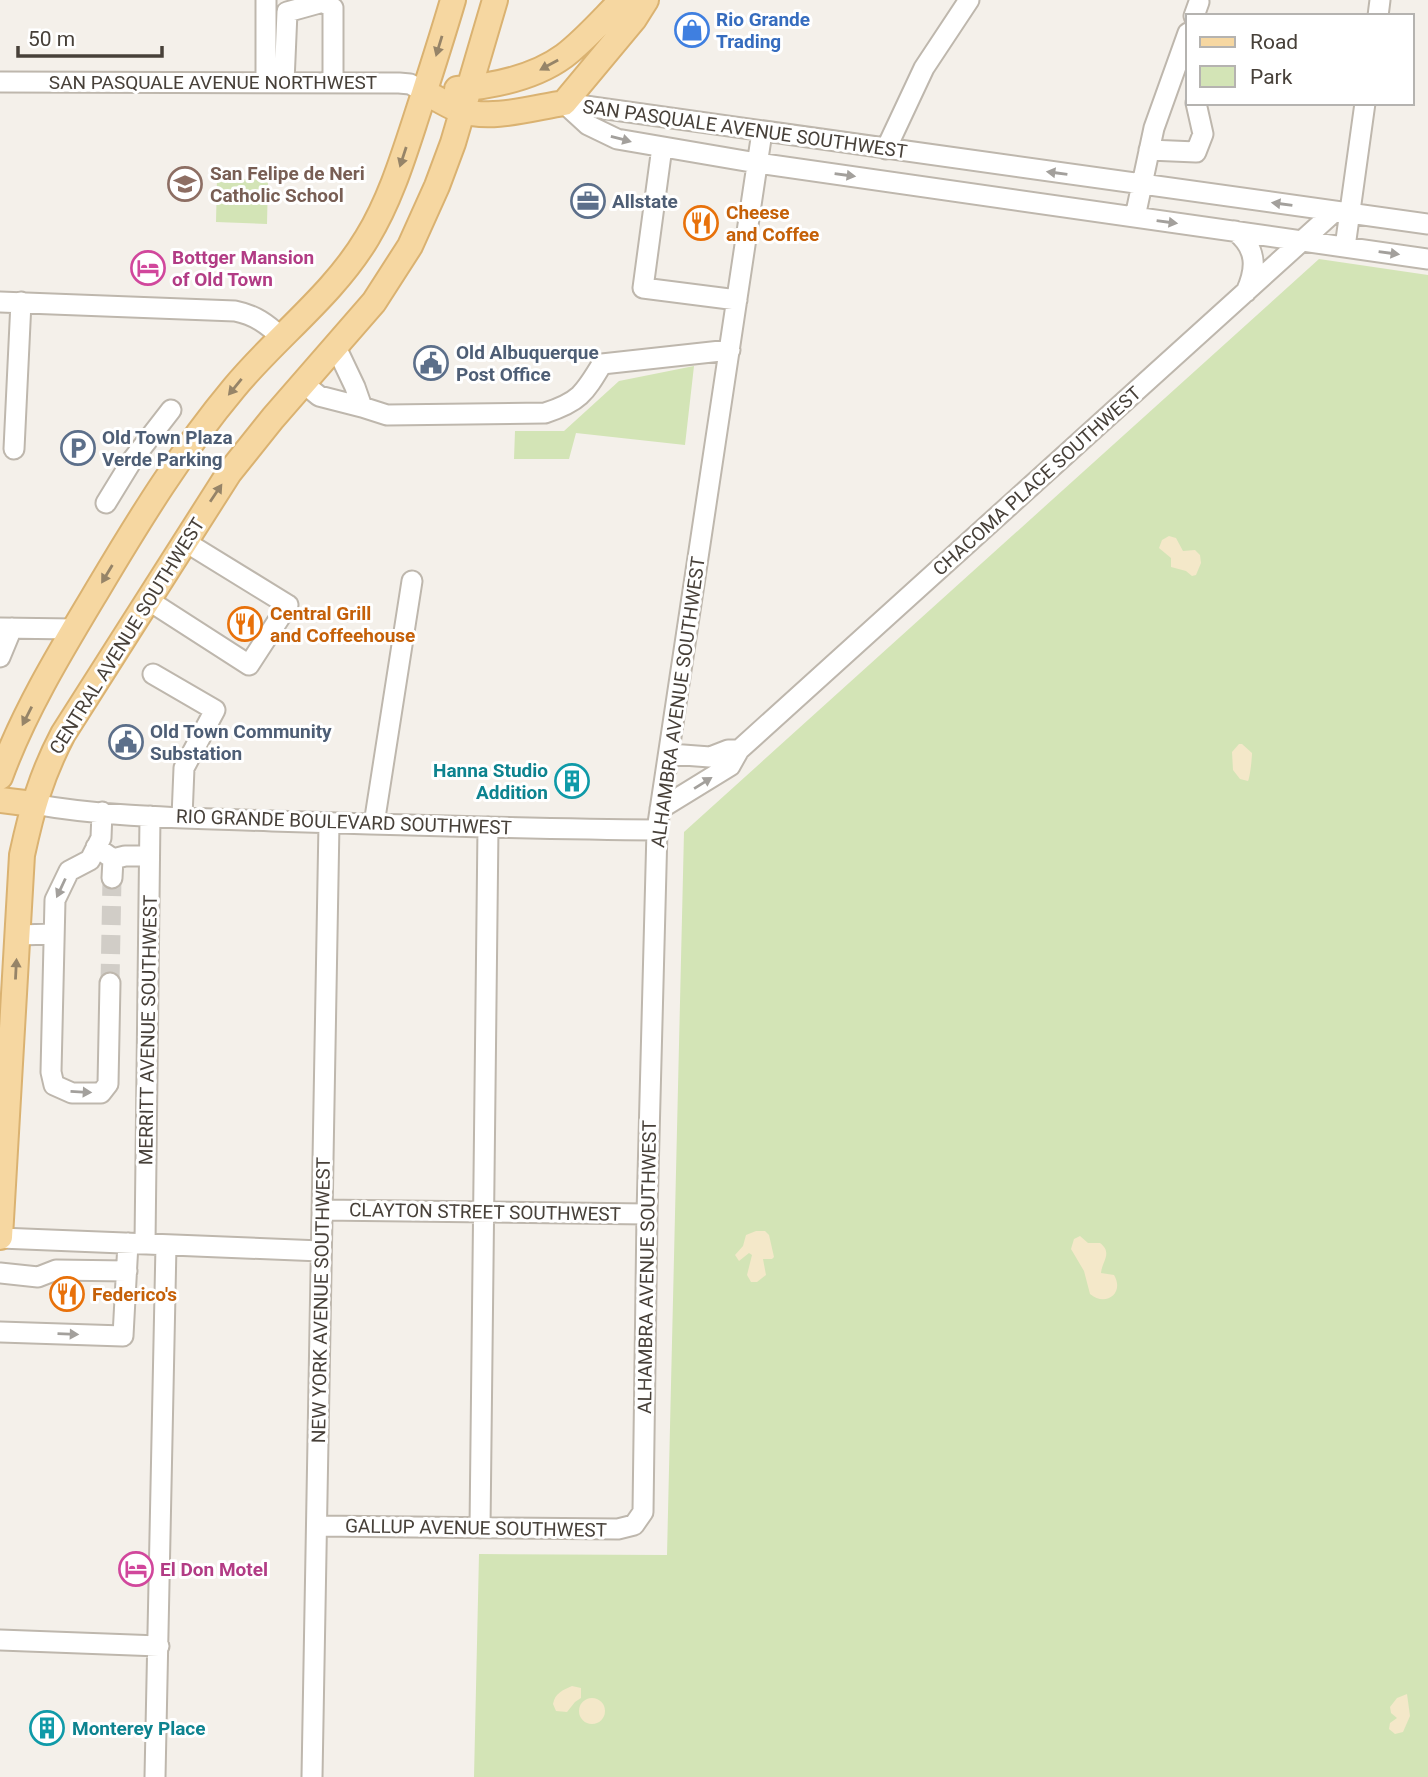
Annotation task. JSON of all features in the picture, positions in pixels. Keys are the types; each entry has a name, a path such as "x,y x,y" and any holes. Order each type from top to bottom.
{"main road":[{"path":"0,776 11,746 74,629 147,507 232,390 348,266 367,239 398,172 453,0"},
{"name":"CENTRAL AVENUE SOUTHWEST","path":"0,1237 22,855 33,804 45,769 63,734 229,473 374,302 410,246 437,186 495,0"},
{"path":"425,92 465,100 499,113 564,103 634,19 646,0"},
{"path":"465,100 546,68 564,56 620,1"},
{"path":"0,800 33,804"}],"street":[{"path":"266,0 275,82"},
{"path":"886,149 924,68 969,0"},
{"path":"275,82 286,12 323,2 333,8 333,83"},
{"path":"1135,217 1154,128 1186,39"},
{"path":"1179,59 1186,78"},
{"name":"SAN PASQUALE AVENUE NORTHWEST","path":"0,82 399,83 410,84 425,92"},
{"name":"SAN PASQUALE AVENUE SOUTHWEST","path":"564,103 1428,225"},
{"name":"SAN PASQUALE AVENUE SOUTHWEST","path":"564,103 602,133 617,139 757,163 1428,259"},
{"path":"1149,150 1196,152 1203,134 1196,105"},
{"path":"1345,247 1342,212 1365,105"},
{"name":"ALHAMBRA AVENUE SOUTHWEST","path":"634,1525 640,1520 644,1504 647,1214 657,830 762,132"},
{"path":"662,147 643,288 737,300"},
{"name":"CHACOMA PLACE SOUTHWEST","path":"660,810 730,766 739,750 1302,241 1342,212"},
{"path":"1235,231 1250,245 1253,256 1252,278 1246,292"},
{"path":"0,302 235,311 262,320 281,337"},
{"path":"14,449 21,302"},
{"path":"335,345 362,408"},
{"path":"303,383 319,396 387,415 545,413 569,405 586,391 602,364 730,350"},
{"path":"106,503 133,459 171,410"},
{"path":"148,600 249,665 288,605 184,541"},
{"path":"374,824 412,581"},
{"path":"0,657 6,628 74,629"},
{"path":"153,674 215,709 184,768 182,817"},
{"path":"670,754 710,757 728,750 739,750"},
{"name":"RIO GRANDE BOULEVARD SOUTHWEST","path":"33,804 150,816 657,830"},
{"path":"102,812 101,838 90,860 69,871 55,900 51,1072 54,1085 72,1093 102,1093 108,1084 110,983"},
{"name":"MERRITT AVENUE SOUTHWEST","path":"0,1332 123,1336 127,1271 137,1243 150,816"},
{"name":"NEW YORK AVENUE SOUTHWEST","path":"312,1777 329,823"},
{"path":"480,1528 488,827"},
{"path":"96,847 113,869 124,856 149,856"},
{"path":"18,935 54,934"},
{"name":"CLAYTON STREET SOUTHWEST","path":"322,1210 647,1214"},
{"path":"0,1237 321,1251"},
{"path":"155,1777 166,1245"},
{"path":"0,1273 37,1277 56,1270 127,1271"},
{"name":"GALLUP AVENUE SOUTHWEST","path":"317,1526 618,1529 634,1525"},
{"path":"0,1640 159,1646"}],"green space":[{"path":"217,178 268,180 267,224 216,222"},
{"path":"1319,259 1428,275 1428,1777 474,1777 479,1554 667,1555 684,832"},
{"path":"694,366 685,445 576,433 569,459 514,459 515,431 564,431 619,381"}],"sand":[{"path":"1169,536 1176,538 1183,551 1195,550 1200,555 1201,563 1196,575 1192,576 1186,571 1171,567 1171,558 1159,548 1162,540"},
{"path":"1239,744 1252,753 1248,781 1240,779 1233,770 1232,752"},
{"path":"765,1231 769,1235 774,1257 763,1259 766,1275 757,1282 751,1282 747,1275 752,1255 749,1253 739,1261 735,1255 743,1246 746,1235"},
{"path":"1080,1236 1088,1243 1100,1243 1106,1250 1101,1273 1114,1275 1117,1282 1115,1293 1107,1299 1096,1298 1090,1294 1084,1271 1071,1249 1074,1239"},
{"path":"572,1686 581,1688 581,1698 567,1712 556,1711 553,1704 556,1697"},
{"path":"1407,1694 1410,1716 1403,1732 1395,1734 1389,1729 1390,1723 1397,1718 1391,1713 1390,1707 1397,1698"},
{"path":"592,1698 601,1702 605,1711 601,1720 592,1724 583,1720 579,1711 583,1702"}],"tunnel":[{"path":"110,983 112,878"}],"place":[{"name":"Rio Grande Trading","path":"692,30"},
{"name":"San Felipe de Neri Catholic School","path":"185,184"},
{"name":"Allstate","path":"588,201"},
{"name":"Cheese and Coffee","path":"701,223"},
{"name":"Bottger Mansion of Old Town","path":"148,268"},
{"name":"Old Albuquerque Post Office","path":"431,363"},
{"name":"Old Town Plaza Verde Parking","path":"78,448"},
{"name":"Central Grill and Coffeehouse","path":"245,624"},
{"name":"Old Town Community Substation","path":"126,742"},
{"name":"Hanna Studio Addition","path":"572,781"},
{"name":"Federico's","path":"67,1294"},
{"name":"El Don Motel","path":"136,1569"},
{"name":"Monterey Place","path":"47,1728"}]}
